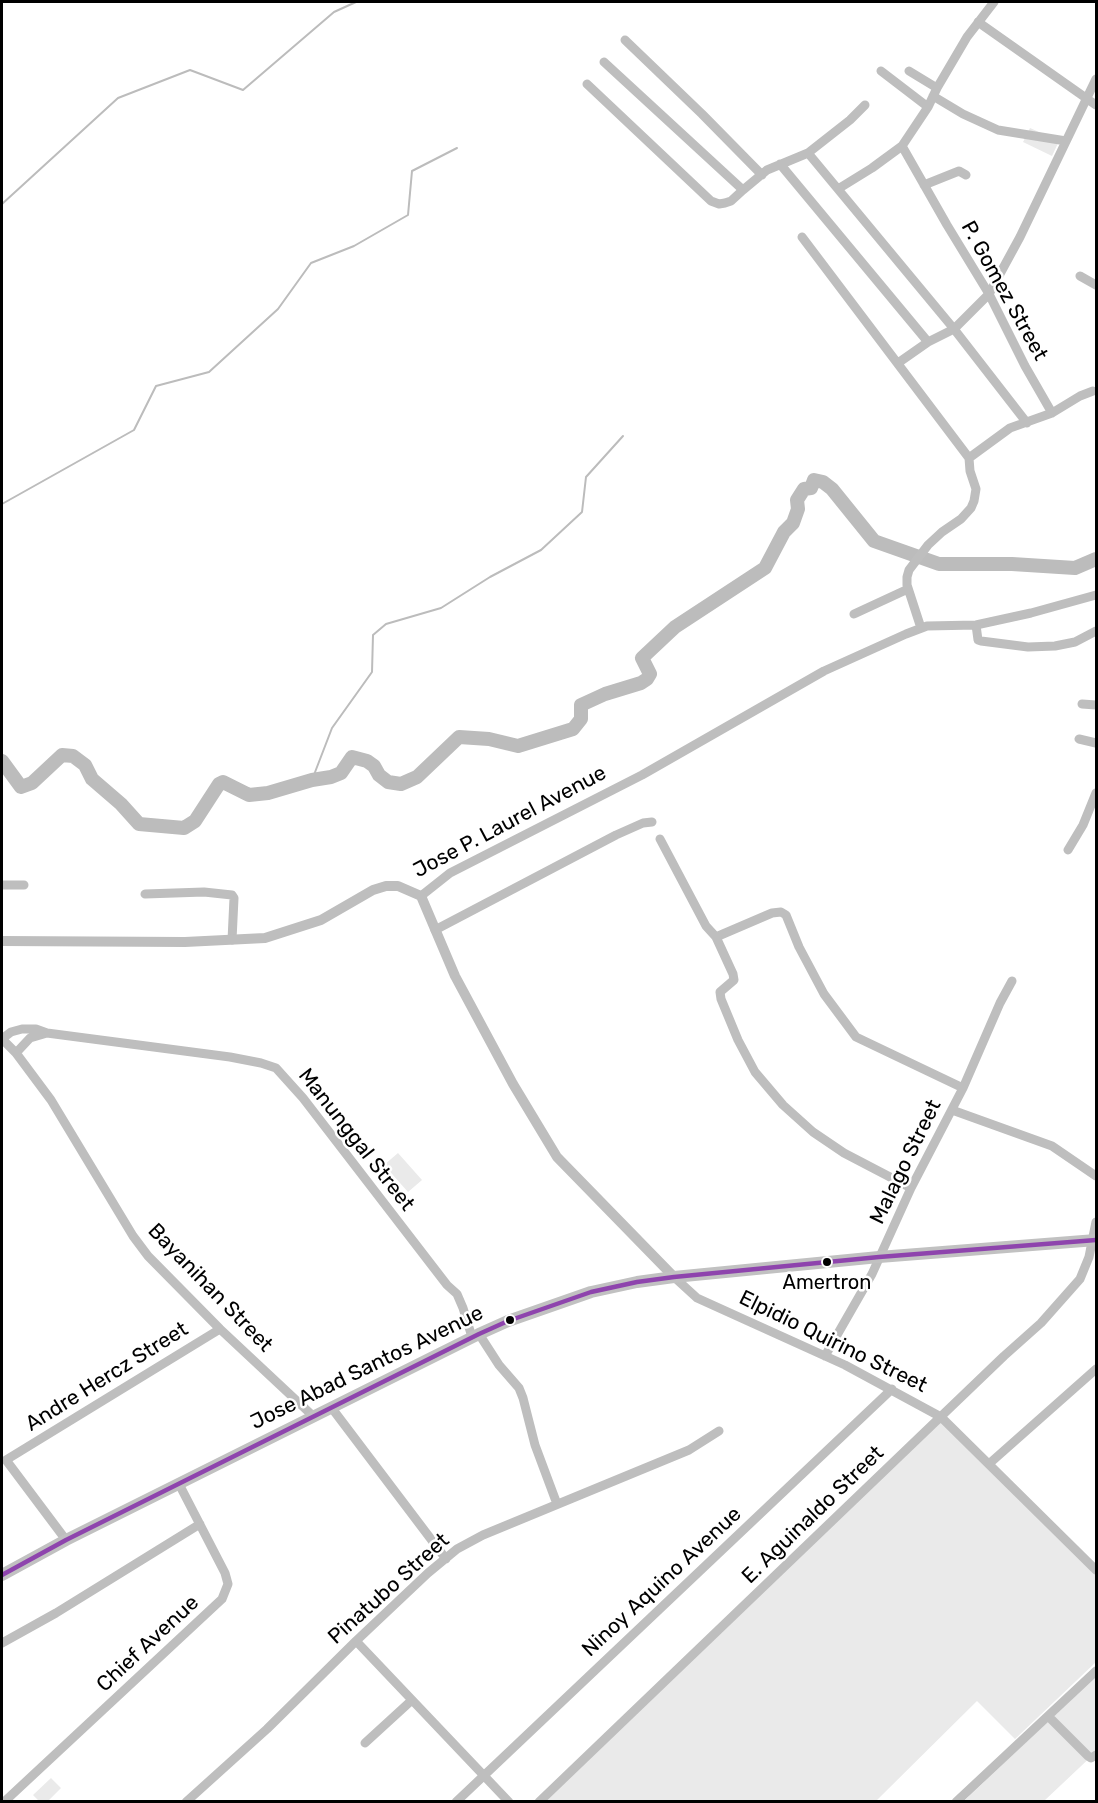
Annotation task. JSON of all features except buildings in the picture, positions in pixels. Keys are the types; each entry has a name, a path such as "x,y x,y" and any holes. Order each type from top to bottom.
{"main road":[{"name":"Jose Abad Santos Avenue","path":"2,1575 66,1540 475,1335 591,1292 674,1277 879,1257 1094,1240"}],"street":[{"path":"838,189 902,146 978,22 994,2"},
{"path":"978,22 1096,105"},
{"path":"625,40 762,175"},
{"path":"604,62 743,190"},
{"path":"880,71 928,107"},
{"path":"909,71 963,114 998,129 1066,141"},
{"path":"898,363 928,342 954,329 989,294 1020,237 1096,79"},
{"path":"587,84 711,201 719,204 731,201 762,175 780,164 808,153 850,120 865,105"},
{"name":"P. Gomez Street","path":"902,146 989,294 1025,366 1052,413"},
{"path":"808,153 954,329 1027,423"},
{"path":"780,164 928,342"},
{"path":"924,185 959,171 966,175"},
{"path":"802,237 969,458 970,471 976,489 974,501 961,519 928,545 909,570 907,577 908,589 921,628"},
{"path":"1080,276 1096,285"},
{"path":"969,458 1002,432 1052,413 1095,389"},
{"path":"854,614 908,589"},
{"name":"Jose P. Laurel Avenue","path":"2,941 185,942 265,938 321,920 343,905 386,886 398,886 421,896 450,873 642,775 817,675 921,628 976,625 1096,595"},
{"path":"976,625 978,640 1028,647 1055,646 1075,642 1096,631"},
{"path":"1082,704 1096,705"},
{"path":"1079,739 1096,743"},
{"path":"1068,850 1083,825 1096,793"},
{"path":"435,930 616,836 643,823 651,822"},
{"path":"660,839 706,926 716,937 733,974 734,980 720,992 721,999 738,1040 755,1072 783,1105 813,1132 844,1153 911,1188"},
{"path":"2,885 24,885"},
{"path":"145,894 204,892 232,895 234,898 232,940"},
{"name":"Elpidio Quirino Street","path":"421,896 446,958 474,1013 557,1157 674,1277 697,1298 825,1356 892,1389 941,1417 1096,1570"},
{"path":"716,937 772,913 781,912 786,915 799,947 824,994 856,1037 963,1088"},
{"name":"Malago Street","path":"825,1356 866,1286 911,1188 963,1088 1012,981"},
{"path":"2,1039 11,1032 22,1029 30,1038 16,1053"},
{"name":"Manunggal Street","path":"22,1029 36,1029 48,1033 230,1057 276,1068 303,1098 447,1285 457,1294 475,1335 519,1388 535,1444 557,1504"},
{"name":"Manunggal Street","path":"30,1038 48,1033"},
{"name":"Bayanihan Street","path":"2,1039 16,1053 51,1100 133,1236 148,1256 220,1329 313,1416"},
{"path":"952,1110 1052,1146 1096,1176"},
{"name":"E. Aguinaldo Street","path":"539,1802 1041,1323 1069,1293 1084,1271 1094,1240 1096,1222"},
{"name":"Andre Hercz Street","path":"66,1540 6,1460 220,1329"},
{"path":"990,1463 1096,1369"},
{"name":"Ninoy Aquino Avenue","path":"456,1802 892,1389"},
{"path":"331,1407 446,1559"},
{"name":"Pinatubo Street","path":"186,1802 267,1730 356,1641 457,1549 483,1535 688,1450 719,1431"},
{"name":"Chief Avenue","path":"4,1802 222,1599 228,1584 225,1573 180,1484"},
{"path":"2,1643 56,1613 200,1524"},
{"path":"356,1641 509,1802"},
{"path":"956,1802 1096,1671"},
{"path":"365,1743 412,1700"},
{"path":"1048,1716 1088,1756 1091,1758 1096,1755"}],"shaded area":[{"path":"1030,128 1059,141 1052,156 1023,142"},
{"path":"398,1153 422,1180 408,1192 384,1165"},
{"path":"943,1420 1096,1574 1096,1662 1015,1739 977,1701 876,1801 543,1802"},
{"path":"1096,1676 1096,1752 1044,1801 963,1802"},
{"path":"51,1778 61,1788 48,1801 39,1801 33,1795"}],"waterway":[{"path":"2,204 118,98 190,70 243,90 334,12 356,2"},
{"path":"2,504 134,430 156,386 209,372 278,309 311,263 354,246 408,215 412,171 457,148"},
{"path":"312,780 332,728 372,672 373,635 386,624 441,608 490,577 541,550 582,512 586,477 623,436"},
{"path":"2,761 21,787 32,783 62,755 73,756 85,765 92,779 121,804 139,824 184,828 195,821 219,784 223,782 249,795 268,793 341,773 352,757 367,761 388,782 401,784 417,777 459,737 489,739 518,746 573,729 581,719 581,705 647,679 650,674 642,658 675,627 765,568 784,532 793,523 798,509 797,500 804,489 811,488 814,480 823,482 832,489 874,541 939,564 1012,564 1075,568 1096,559"}],"transit line":[{"path":"2,1575 66,1540 479,1334 508,1321 591,1292 674,1277 879,1257 1096,1240"}],"place":[{"name":"Amertron","path":"827,1262"}]}
